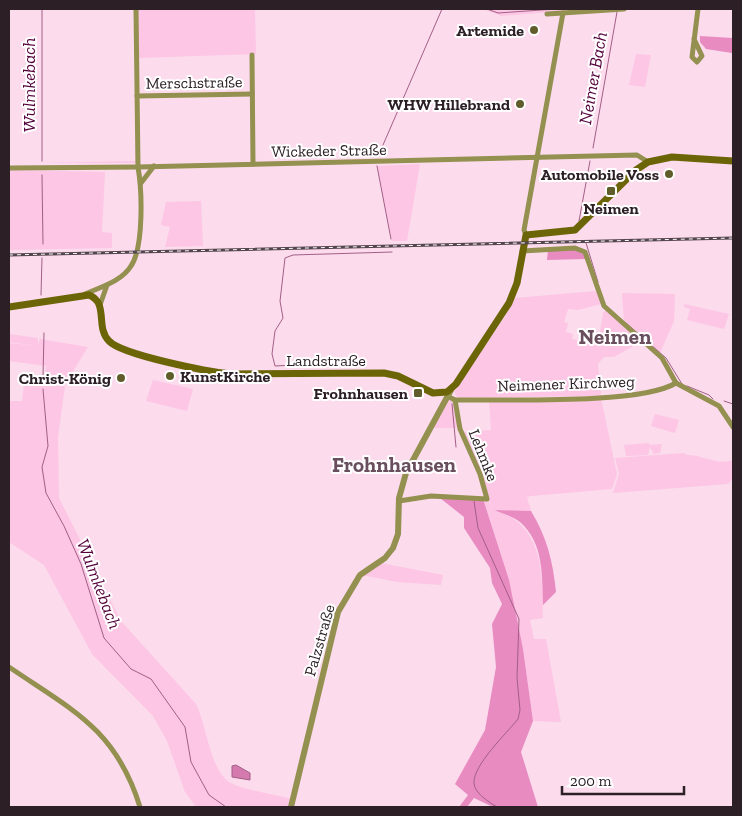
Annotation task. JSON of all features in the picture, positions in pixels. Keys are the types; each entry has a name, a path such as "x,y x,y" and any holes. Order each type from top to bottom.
{"main road":[{"path":"436,393 449,393 502,317 517,282 525,238 575,230 636,170 648,162 672,157 733,161"},
{"path":"9,307 85,294 94,297 100,305"},
{"name":"Landstraße","path":"100,305 101,324 105,336 121,349 206,370 231,374 392,374 436,393"}],"street":[{"name":"Merschstraße","path":"85,294 107,285 131,267 138,252 141,184 138,167 136,9"},
{"path":"548,14 624,9"},
{"path":"694,39 698,9"},
{"path":"525,238 524,230 564,14"},
{"name":"Merschstraße","path":"252,55 253,164"},
{"name":"Merschstraße","path":"136,96 252,94"},
{"name":"Wickeder Straße","path":"9,168 138,167 375,159 637,155 648,162"},
{"path":"141,184 154,166"},
{"path":"522,251 575,248 585,252 604,306 662,358 676,383 708,398 719,406 733,428"},
{"path":"100,305 107,285"},
{"name":"Neimener Kirchweg","path":"455,400 602,398 665,390 676,383"},
{"path":"436,393 441,407"},
{"path":"449,393 455,400"},
{"name":"Palzstraße","path":"291,807 338,612 360,576 385,558 393,548 398,534 399,501 402,485 412,461 449,393"},
{"name":"Lehmke","path":"399,501 431,496 487,499 480,474 460,429 455,400"},
{"path":"9,667 79,715 104,736 123,764 140,807"}],"shaded area":[{"path":"135,9 255,9 256,54 138,58 139,163 43,163 135,161"},
{"path":"482,9 586,9 502,16"},
{"path":"700,36 733,38 732,53 706,49 700,42"},
{"path":"636,54 651,55 645,87 629,85"},
{"path":"420,164 407,241 392,241 377,166"},
{"path":"9,170 105,172 102,232 112,233 112,248 9,250"},
{"path":"201,201 203,246 165,247 170,227 161,225 166,202"},
{"path":"548,250 578,250 584,254 586,259 547,260"},
{"path":"597,291 601,304 578,310 568,309 564,322 568,323 566,332 573,334 572,339 592,342 599,337 603,313 607,309 642,341 614,357 604,357 598,364 601,396 460,398 456,396 454,390 505,317 514,298"},
{"path":"622,293 675,294 674,321 660,353 624,322"},
{"path":"684,304 729,314 724,329 687,320 690,309 684,307"},
{"path":"9,334 38,338 38,345 40,339 88,347 67,381 44,383 46,366 9,361 9,343 38,346 9,342"},
{"path":"153,380 193,389 187,411 146,401"},
{"path":"24,385 65,386 58,437 59,498 121,621 196,704 214,759 224,777 231,783 245,788 291,799 289,807 196,807 185,792 167,741 153,716 92,654 44,565 9,542 9,401 22,401"},
{"path":"601,398 617,474 612,489 531,496 527,497 531,511 495,510 488,499 463,432 491,430 489,399"},
{"path":"449,400 453,402 459,425 455,428 431,428"},
{"path":"655,414 679,420 675,433 651,426"},
{"path":"649,443 650,445 662,444 660,453 654,454 650,447 648,455 626,456 624,445"},
{"path":"685,453 686,455 722,462 733,460 733,478 728,484 613,493 619,474 615,458"},
{"path":"440,498 483,499 509,580 523,649 533,721 521,752 538,807 493,807 474,798 467,807 459,807 468,795 455,784 485,730 496,667 492,624 502,604 492,583 490,568 464,528 464,517"},
{"path":"483,499 487,499 500,512 516,520 534,544 542,581 543,618 530,620 534,639 546,639 561,722 533,721 523,649"},
{"path":"495,510 531,511 537,521 548,550 556,592 543,605 542,572 534,540 520,522"},
{"path":"381,563 443,575 441,585 397,582 362,575"},
{"path":"236,765 250,773 250,780 232,777 232,766"}],"waterway":[{"name":"Wulmkebach","path":"42,9 42,161"},
{"path":"383,145 442,9"},
{"path":"487,9 498,13 556,9"},
{"name":"Neimer Bach","path":"593,148 617,12"},
{"name":"Neimer Bach","path":"579,221 590,161"},
{"path":"377,166 391,239"},
{"name":"Wulmkebach","path":"42,175 43,244"},
{"name":"Neimer Bach","path":"586,243 598,282"},
{"path":"313,364 275,366 272,354 275,331 283,318 280,301 285,258 293,255 392,252"},
{"name":"Wulmkebach","path":"41,295 42,258"},
{"name":"Neimer Bach","path":"626,323 666,358 682,384"},
{"name":"Wulmkebach","path":"43,377 44,333"},
{"name":"Neimer Bach","path":"687,386 709,395 713,399"},
{"name":"Wulmkebach","path":"43,389 48,446 42,467 46,493 64,526 81,564 104,638 131,669 151,679 185,727 191,762 209,795 226,807"},
{"name":"Neimer Bach","path":"724,401 733,404"},
{"path":"452,404 456,447"},
{"path":"474,501 478,528 519,619 517,678 520,710 518,719 479,767 474,783 479,794 497,807"}],"railway":[{"path":"9,255 733,238"}],"place":[{"name":"Artemide","path":"534,30"},
{"name":"WHW Hillebrand","path":"520,104"},
{"name":"Automobile Voss","path":"669,174"},
{"name":"Neimen","path":"611,191"},
{"name":"KunstKirche","path":"170,376"},
{"name":"Christ-König","path":"121,378"},
{"name":"Frohnhausen","path":"418,393"}],"district":[{"name":"Neimen","path":"615,337"},
{"name":"Frohnhausen","path":"394,465"}]}
